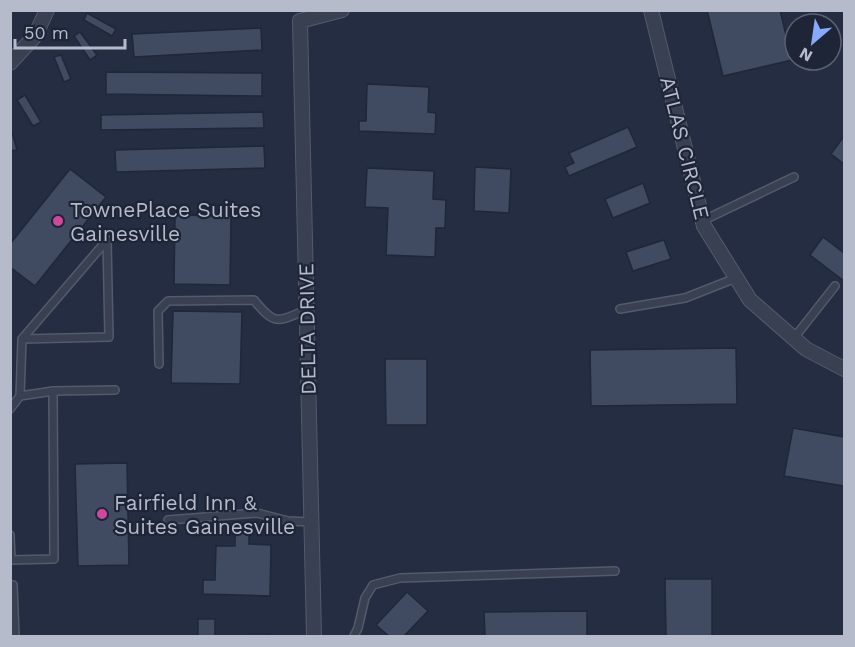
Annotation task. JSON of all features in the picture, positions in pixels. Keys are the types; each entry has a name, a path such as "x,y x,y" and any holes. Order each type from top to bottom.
{"street":[{"path":"10,63 35,36 47,10"},
{"name":"DELTA DRIVE","path":"314,636 300,21 342,10"},
{"name":"ATLAS CIRCLE","path":"651,10 702,221 750,300 806,348 844,369"}],"lane":[{"path":"702,221 794,177"},
{"path":"10,409 20,396 22,339 107,240 109,337 22,339"},
{"path":"620,309 686,298 736,278"},
{"path":"794,338 835,286"},
{"path":"159,364 158,311 168,302 254,300 267,317 280,320 306,310"},
{"path":"20,396 52,392 115,390"},
{"path":"10,535 11,560 54,559 52,392"},
{"path":"168,520 257,513 288,521 311,522"},
{"path":"354,636 365,598 373,585 400,578 615,570"},
{"path":"14,585 15,636"}],"building":[{"path":"707,10 780,10 783,22 783,62 723,76"},
{"path":"87,13 116,29 112,36 84,20"},
{"path":"261,28 262,50 134,57 132,34"},
{"path":"80,32 97,55 90,60 74,36"},
{"path":"61,55 71,79 64,82 54,57"},
{"path":"106,72 262,73 262,96 106,94"},
{"path":"367,84 429,87 428,112 436,113 435,134 359,131 359,121 366,121"},
{"path":"25,95 41,122 33,126 17,100"},
{"path":"263,112 264,128 101,130 101,115"},
{"path":"10,125 17,150 10,151"},
{"path":"628,127 637,147 569,176 565,167 574,163 569,153"},
{"path":"844,136 844,164 831,154"},
{"path":"264,146 265,168 116,172 115,150"},
{"path":"475,167 511,169 509,213 474,211"},
{"path":"367,168 434,171 433,199 446,200 445,228 436,228 435,257 386,255 388,208 365,207"},
{"name":"TownePlace Suites Gainesville","path":"70,169 106,197 35,286 10,267 10,244"},
{"path":"643,183 650,203 613,218 605,199"},
{"path":"175,215 231,216 230,285 174,284"},
{"path":"823,237 844,253 844,281 810,255"},
{"path":"664,240 671,259 633,271 626,252"},
{"path":"173,311 242,312 240,384 171,383"},
{"path":"736,348 737,404 591,406 590,350"},
{"path":"385,359 427,359 427,425 386,425"},
{"path":"793,428 844,437 844,486 784,476"},
{"name":"Fairfield Inn & Suites Gainesville","path":"127,463 129,565 78,566 75,464"},
{"path":"235,532 249,532 249,544 271,545 270,596 203,594 203,580 215,580 216,546 235,546"},
{"path":"665,579 712,579 712,636 666,636"},
{"path":"407,592 428,611 404,636 389,636 376,625"},
{"path":"587,611 587,636 485,636 484,612"},
{"path":"198,619 215,619 215,636 198,636"},
{"path":"250,634 269,634 269,636 250,636"}],"place":[{"name":"TownePlace Suites Gainesville","path":"58,221"},
{"name":"Fairfield Inn & Suites Gainesville","path":"102,514"}]}
